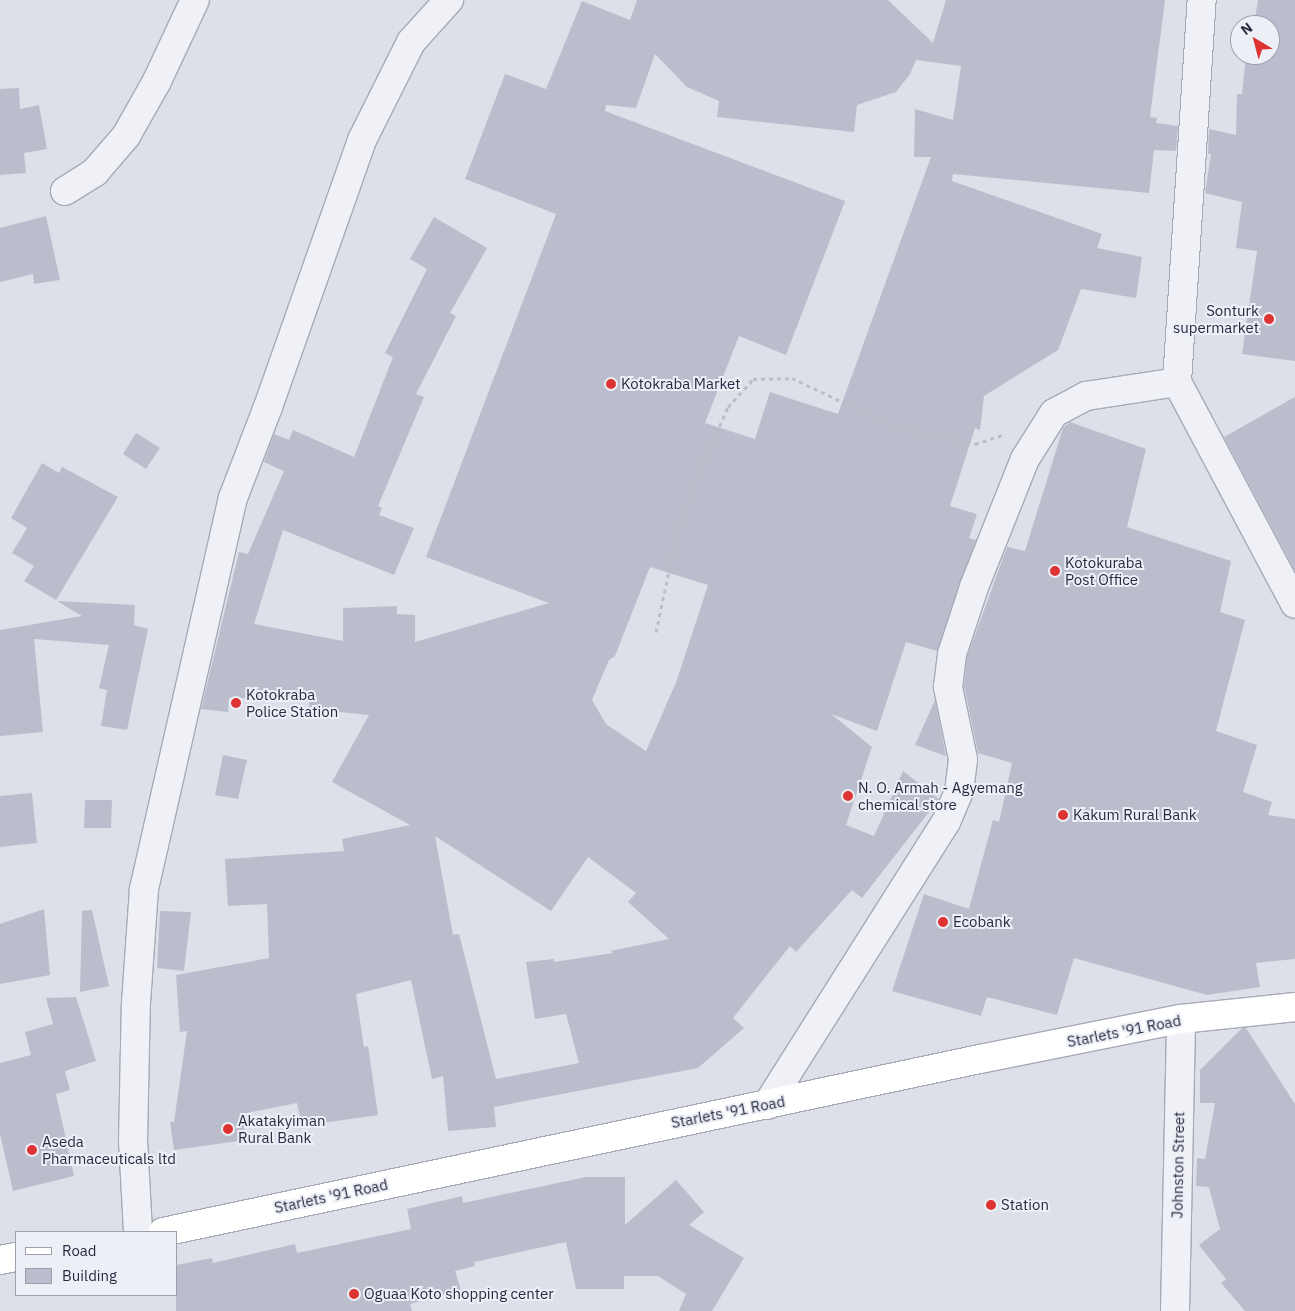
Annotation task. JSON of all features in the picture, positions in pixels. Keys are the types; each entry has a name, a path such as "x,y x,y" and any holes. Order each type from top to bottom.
{"street":[{"path":"65,191 95,172 126,136 157,81 195,0"},
{"path":"138,1231 133,1141 136,1003 144,889 233,498 268,407 362,140 410,42 449,0"},
{"path":"1202,0 1177,382 1295,604"},
{"path":"767,1105 946,822 960,792 963,759 948,687 952,654 974,587 1025,459 1054,413 1086,396 1177,382"},
{"name":"Starlets '91 Road","path":"168,1231 1181,1019 1295,1007"},
{"name":"Johnston Street","path":"1175,1311 1181,1019"},
{"path":"0,1260 15,1258"}],"path":[{"path":"656,632 675,543 700,470 728,407 753,379 792,378 891,425 975,444 1011,430"}],"building":[{"path":"637,0 888,0 933,43 946,0 1165,0 1150,117 1157,118 1156,123 1178,126 1176,151 1154,150 1149,193 953,174 952,181 1102,234 1097,248 1142,257 1136,298 1081,289 1058,350 984,396 980,430 975,428 950,506 977,514 969,538 976,540 937,651 906,642 877,731 831,714 872,747 846,825 874,836 903,771 939,799 862,898 852,890 796,952 790,946 733,1018 744,1028 698,1068 494,1107 496,1127 448,1131 443,1076 432,1079 411,980 356,994 364,1047 368,1046 378,1115 302,1126 297,1103 242,1114 246,1140 174,1150 170,1122 174,1122 187,1031 180,1032 176,975 269,958 267,904 228,906 225,859 344,851 342,839 410,825 332,782 369,715 309,709 309,699 229,698 228,712 201,709 239,552 248,554 284,471 264,462 274,434 289,440 293,430 354,457 393,357 385,353 427,269 410,259 434,217 487,248 450,313 456,316 416,394 424,397 378,506 382,508 379,515 414,528 394,575 283,530 254,624 343,641 343,608 397,606 397,614 415,615 415,642 549,603 426,557 556,214 465,179 505,74 546,89 582,1 630,20","holes":["655,54 687,87 719,101 717,117 854,132 857,105 896,92 910,74 916,60 961,66 953,120 915,109 914,157 931,157 838,414 770,392 755,439 705,423 739,336 786,355 845,201 605,111 606,105 636,108","650,567 708,585 677,680 646,751 606,724 592,700 609,660 615,656","435,836 551,911 588,857 636,893 628,902 669,939 610,951 613,953 554,962 554,959 526,962 535,1019 566,1014 579,1063 496,1079 459,934 453,935"]},
{"path":"1258,0 1295,0 1295,361 1242,354 1257,251 1236,248 1242,202 1205,193 1211,154 1208,154 1209,129 1236,135 1237,94 1242,94 1245,65 1280,65 1280,15 1256,15"},
{"path":"19,88 20,109 39,105 47,149 24,153 26,173 0,175 0,89"},
{"path":"46,216 60,280 34,284 33,274 0,282 0,228"},
{"path":"1295,397 1295,571 1224,437"},
{"path":"1070,422 1146,449 1127,527 1231,561 1220,612 1245,620 1216,731 1257,745 1243,792 1272,802 1268,815 1295,819 1295,959 1256,963 1260,987 1207,995 1074,958 1057,1015 987,997 981,1016 892,991 924,894 969,909 993,820 999,822 1012,763 978,753 964,686 967,657 1007,547 1025,551 1063,428"},
{"path":"136,433 160,448 146,469 123,454"},
{"path":"42,463 59,473 62,467 118,497 56,600 24,581 34,566 12,553 27,528 11,518"},
{"path":"57,601 135,605 134,625 148,629 127,730 101,726 107,690 99,688 109,645 34,639 43,732 0,736 0,630 82,616"},
{"path":"935,700 946,756 915,745"},
{"path":"223,755 247,760 238,799 215,795"},
{"path":"32,793 37,843 0,847 0,796"},
{"path":"85,800 112,800 111,828 84,828"},
{"path":"44,909 50,975 0,984 0,924"},
{"path":"92,910 109,986 80,992 82,911"},
{"path":"160,911 191,912 184,971 157,968"},
{"path":"76,997 96,1061 65,1071 70,1090 56,1094 74,1176 13,1191 0,1134 0,1063 31,1055 25,1032 53,1024 46,998"},
{"path":"1242,1028 1246,1028 1295,1104 1295,1311 1245,1311 1221,1283 1226,1279 1199,1245 1220,1229 1209,1187 1196,1186 1197,1158 1205,1159 1215,1103 1200,1103 1200,1070"},
{"path":"586,1177 625,1177 625,1225 676,1180 704,1212 689,1225 744,1258 712,1311 679,1311 686,1294 658,1276 624,1276 624,1289 576,1289 566,1242 474,1262 475,1266 455,1271 461,1290 410,1304 412,1311 176,1311 178,1265 212,1258 213,1263 295,1244 297,1253 411,1229 407,1209 462,1196 463,1203"}],"place":[{"name":"Sonturk supermarket","path":"1269,319"},
{"name":"Kotokraba Market","path":"611,384"},
{"name":"Kotokuraba Post Office","path":"1055,571"},
{"name":"Kotokraba Police Station","path":"236,703"},
{"name":"N. O. Armah - Agyemang chemical store","path":"848,796"},
{"name":"Kakum Rural Bank","path":"1063,815"},
{"name":"Ecobank","path":"943,922"},
{"name":"Akatakyiman Rural Bank","path":"228,1129"},
{"name":"Aseda Pharmaceuticals ltd","path":"32,1150"},
{"name":"Station","path":"991,1205"},
{"name":"Oguaa Koto shopping center","path":"354,1294"}]}
